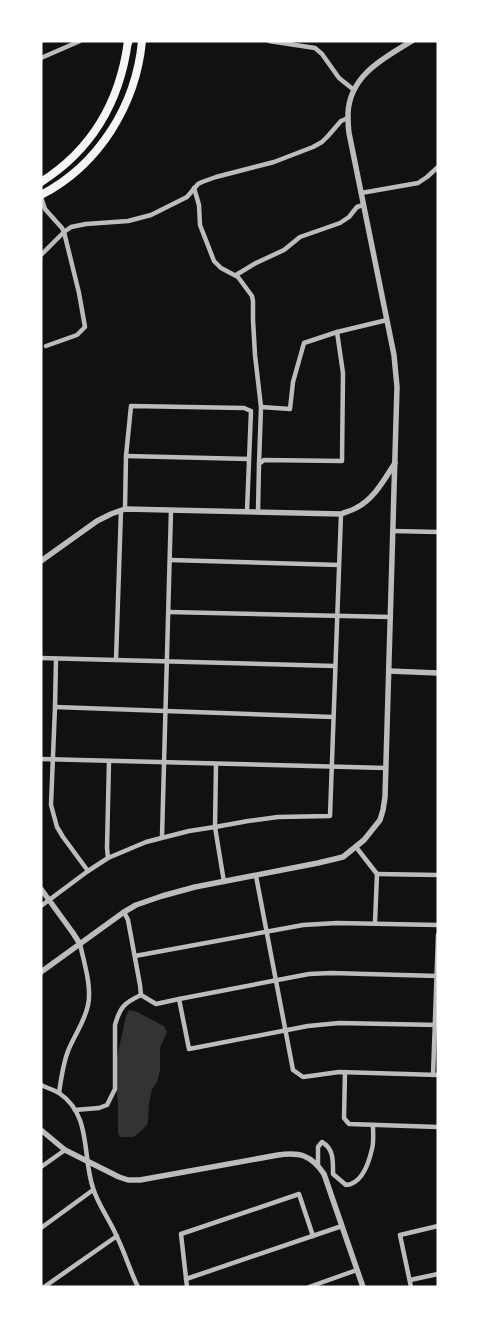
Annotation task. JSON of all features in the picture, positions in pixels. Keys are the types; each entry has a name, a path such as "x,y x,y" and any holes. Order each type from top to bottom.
{"highway":[{"path":"41,182 61,169 79,153 101,123 121,78 128,41"},
{"path":"41,196 86,162 100,147 113,128 131,92 138,71 142,42"}],"street":[{"path":"41,58 80,41"},
{"path":"269,41 315,48 322,54 339,78 354,90"},
{"path":"41,972 136,905 195,887 343,857 364,840 380,820 385,798 397,387 394,355 349,133 348,118 350,100 362,77 372,67 412,41"},
{"path":"41,255 64,232 75,226 128,221 151,215 187,197 198,184 274,162 314,147 328,136 341,120 348,118"},
{"path":"361,193 418,183 438,167"},
{"path":"194,188 199,205 200,225 211,256 221,268 236,275 254,301 255,346 261,407 258,512"},
{"path":"41,196 45,209 64,232 85,327 77,335 46,346"},
{"path":"236,275 284,250 300,237 340,223 349,217 356,207 364,205"},
{"path":"261,407 290,409 293,382 304,343 337,332 387,320"},
{"path":"259,464 264,460 342,461 343,373 337,332"},
{"path":"116,660 126,456 131,406 244,408 251,411 247,511"},
{"path":"126,456 249,459"},
{"path":"41,560 98,521 123,509 341,514 356,509 367,500 376,491 395,463"},
{"path":"162,837 172,510"},
{"path":"41,906 108,858 162,837 278,816 330,816 341,514"},
{"path":"393,531 438,532"},
{"path":"170,560 339,565"},
{"path":"169,612 390,618"},
{"path":"41,658 335,666"},
{"path":"56,659 51,805 57,827 88,871"},
{"path":"389,671 438,673"},
{"path":"55,708 334,716"},
{"path":"41,759 386,768"},
{"path":"108,858 109,761"},
{"path":"216,764 215,827 224,882"},
{"path":"356,847 377,874 375,923"},
{"path":"377,874 438,875"},
{"path":"256,876 293,1070 303,1077 345,1072 436,1075 438,935"},
{"path":"41,889 80,944 89,990 89,1004 85,1017 67,1054 59,1093"},
{"path":"124,912 128,920 141,995"},
{"path":"135,956 318,923 438,925"},
{"path":"141,995 156,1004 309,974 437,976"},
{"path":"75,1110 99,1108 107,1105 116,1089 116,1025 118,1015 123,1006 141,995"},
{"path":"179,999 189,1048 308,1026 339,1023 436,1025"},
{"path":"345,1072 344,1118 349,1124 438,1127"},
{"path":"41,1085 59,1093 75,1110 86,1143 88,1172 93,1190 117,1236 136,1286"},
{"path":"318,1165 318,1147 322,1142 327,1145 333,1156 333,1174 346,1185 352,1184 359,1179 373,1147 373,1125"},
{"path":"41,1130 65,1150 118,1177 128,1180 140,1180 293,1153 310,1158 318,1165 328,1183 363,1287"},
{"path":"41,1167 65,1150"},
{"path":"41,1228 93,1190"},
{"path":"186,1287 181,1234 299,1194 313,1236"},
{"path":"186,1280 342,1226"},
{"path":"411,1287 400,1235 438,1226"},
{"path":"44,1287 117,1236"},
{"path":"309,1287 357,1270"},
{"path":"410,1280 438,1274"}],"shaded area":[{"path":"129,1010 135,1011 164,1026 167,1032 160,1048 160,1070 157,1082 152,1089 148,1122 134,1137 121,1137 118,1134 115,1074 126,1016"}]}
